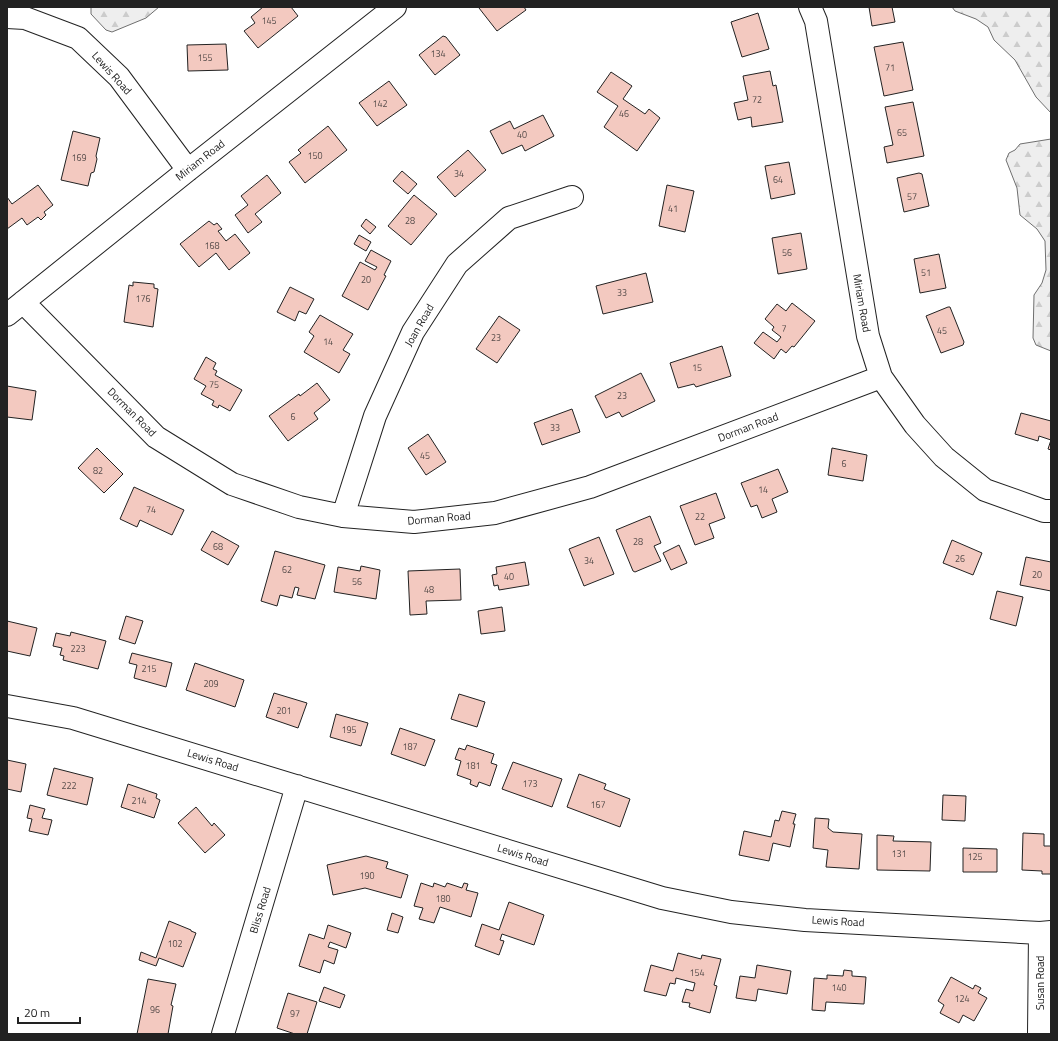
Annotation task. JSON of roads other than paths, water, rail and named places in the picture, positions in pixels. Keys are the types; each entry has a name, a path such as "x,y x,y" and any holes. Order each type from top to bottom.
{"street":[{"name":"Miriam Road","path":"15,308 395,7"},
{"name":"Miriam Road","path":"810,7 816,21 868,336 881,376 915,425 944,457 985,490 1044,511 1051,511"},
{"name":"Lewis Road","path":"7,17 25,18 78,38 119,77 188,170"},
{"name":"Joan Road","path":"343,516 375,416 413,332 457,264 509,218 572,197"},
{"name":"Dorman Road","path":"15,308 156,437 232,484 299,507 343,516 414,522 495,513 590,487 881,376"},
{"name":"Lewis Road","path":"7,706 73,718 662,898 730,912 805,920 1046,932"},
{"name":"Bliss Road","path":"223,1034 297,786"},
{"name":"Susan Road","path":"1040,1034 1046,932"}]}
